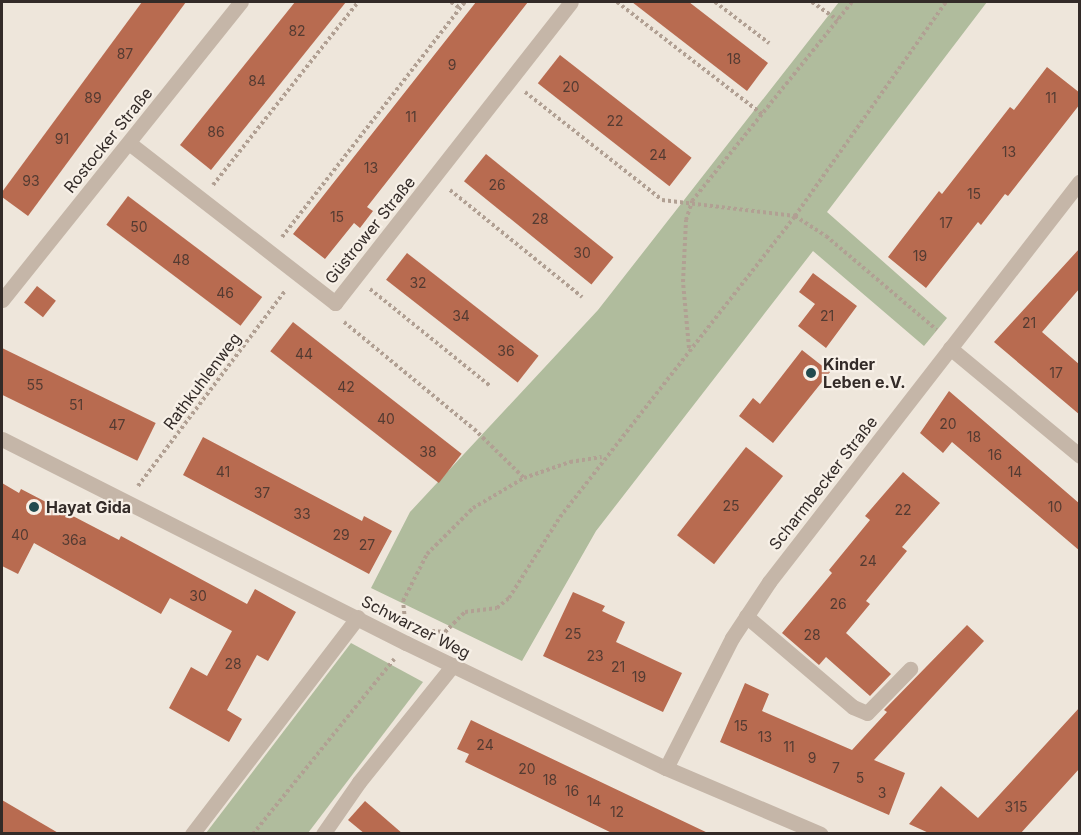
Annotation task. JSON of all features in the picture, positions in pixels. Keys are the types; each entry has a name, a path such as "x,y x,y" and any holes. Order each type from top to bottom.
{"street":[{"name":"Rostocker Straße","path":"2,300 242,2"},
{"name":"Güstrower Straße","path":"129,143 335,303 571,2"},
{"name":"Scharmbecker Straße","path":"666,768 747,616 1080,181"},
{"path":"950,348 1080,456"},
{"name":"Schwarzer Weg","path":"2,439 453,666 666,768 821,834"},
{"path":"747,616 853,707 867,713 909,669"},
{"path":"192,834 358,617"},
{"path":"323,834 359,782 453,666"}],"path":[{"path":"202,199 358,2"},
{"path":"451,2 460,8"},
{"path":"269,254 465,2"},
{"path":"616,2 764,115"},
{"path":"715,2 769,43"},
{"path":"812,2 838,20"},
{"path":"689,349 683,282 686,220 692,204 852,2"},
{"path":"253,834 406,643 425,631 445,632 465,612 497,608 510,598 560,516 603,457 795,216 945,2"},
{"path":"510,80 662,200 795,216 826,236 928,322 950,348"},
{"path":"435,178 582,297"},
{"name":"Rathkuhlenweg","path":"126,501 298,275"},
{"path":"356,278 490,386"},
{"path":"335,303 342,321 474,429 524,478"},
{"path":"406,643 403,601 427,554 473,508 524,478 570,462 603,457"}],"green space":[{"path":"839,2 987,2 827,212 947,318 924,346 813,251 596,531 522,661 371,588 410,512 598,310"},
{"path":"351,643 423,682 308,833 206,833"}],"building":[{"path":"142,2 186,2 28,216 2,197 2,192"},
{"path":"295,2 346,2 211,170 180,145"},
{"path":"476,2 528,2 367,207 373,211 360,228 354,223 325,259 293,234"},
{"path":"632,2 689,2 768,63 747,91"},
{"path":"560,55 692,158 669,186 538,83"},
{"path":"1047,67 1080,93 1080,104 1008,196 1005,194 981,225 978,222 926,288 888,257 939,191 942,194 1010,107 1014,110"},
{"path":"486,154 613,257 591,284 464,181"},
{"path":"128,196 262,297 241,326 106,225"},
{"path":"1080,248 1080,288 1042,332 1080,365 1080,415 994,342"},
{"path":"407,253 539,356 518,383 386,280"},
{"path":"813,273 857,306 826,348 798,326 815,304 799,292"},
{"path":"37,286 56,301 43,317 24,303"},
{"path":"293,322 462,454 439,483 270,351"},
{"path":"2,348 156,423 137,461 2,395"},
{"path":"802,350 830,372 773,443 739,416 753,398 760,404"},
{"path":"949,391 1080,504 1080,551 952,442 943,453 920,433"},
{"path":"203,437 362,521 364,516 392,531 369,574 183,475"},
{"path":"746,447 783,476 714,564 677,535"},
{"path":"903,472 940,503 902,547 907,551 866,601 870,604 846,633 891,674 870,696 826,657 819,665 782,633 832,573 829,570 870,520 865,516"},
{"path":"2,483 19,493 21,489 119,540 121,536 247,604 255,589 296,612 268,661 257,655 227,710 242,719 229,742 169,708 191,667 207,676 232,631 170,598 161,614 34,543 18,574 2,566"},
{"path":"573,592 605,606 602,611 625,622 616,642 682,673 663,712 543,656"},
{"path":"967,625 984,641 874,760 905,773 889,815 720,742 745,683 769,694 762,711 852,750 887,712 884,710"},
{"path":"1080,707 1080,768 1020,834 931,834 909,824 941,786 978,818"},
{"path":"471,720 710,834 614,834 465,762 469,754 457,749"},
{"path":"2,800 60,834 2,834"},
{"path":"365,801 403,834 365,834 348,820"}],"place":[{"name":"Kinder Leben e.V.","path":"811,373"},
{"name":"Hayat Gida","path":"34,507"}]}
